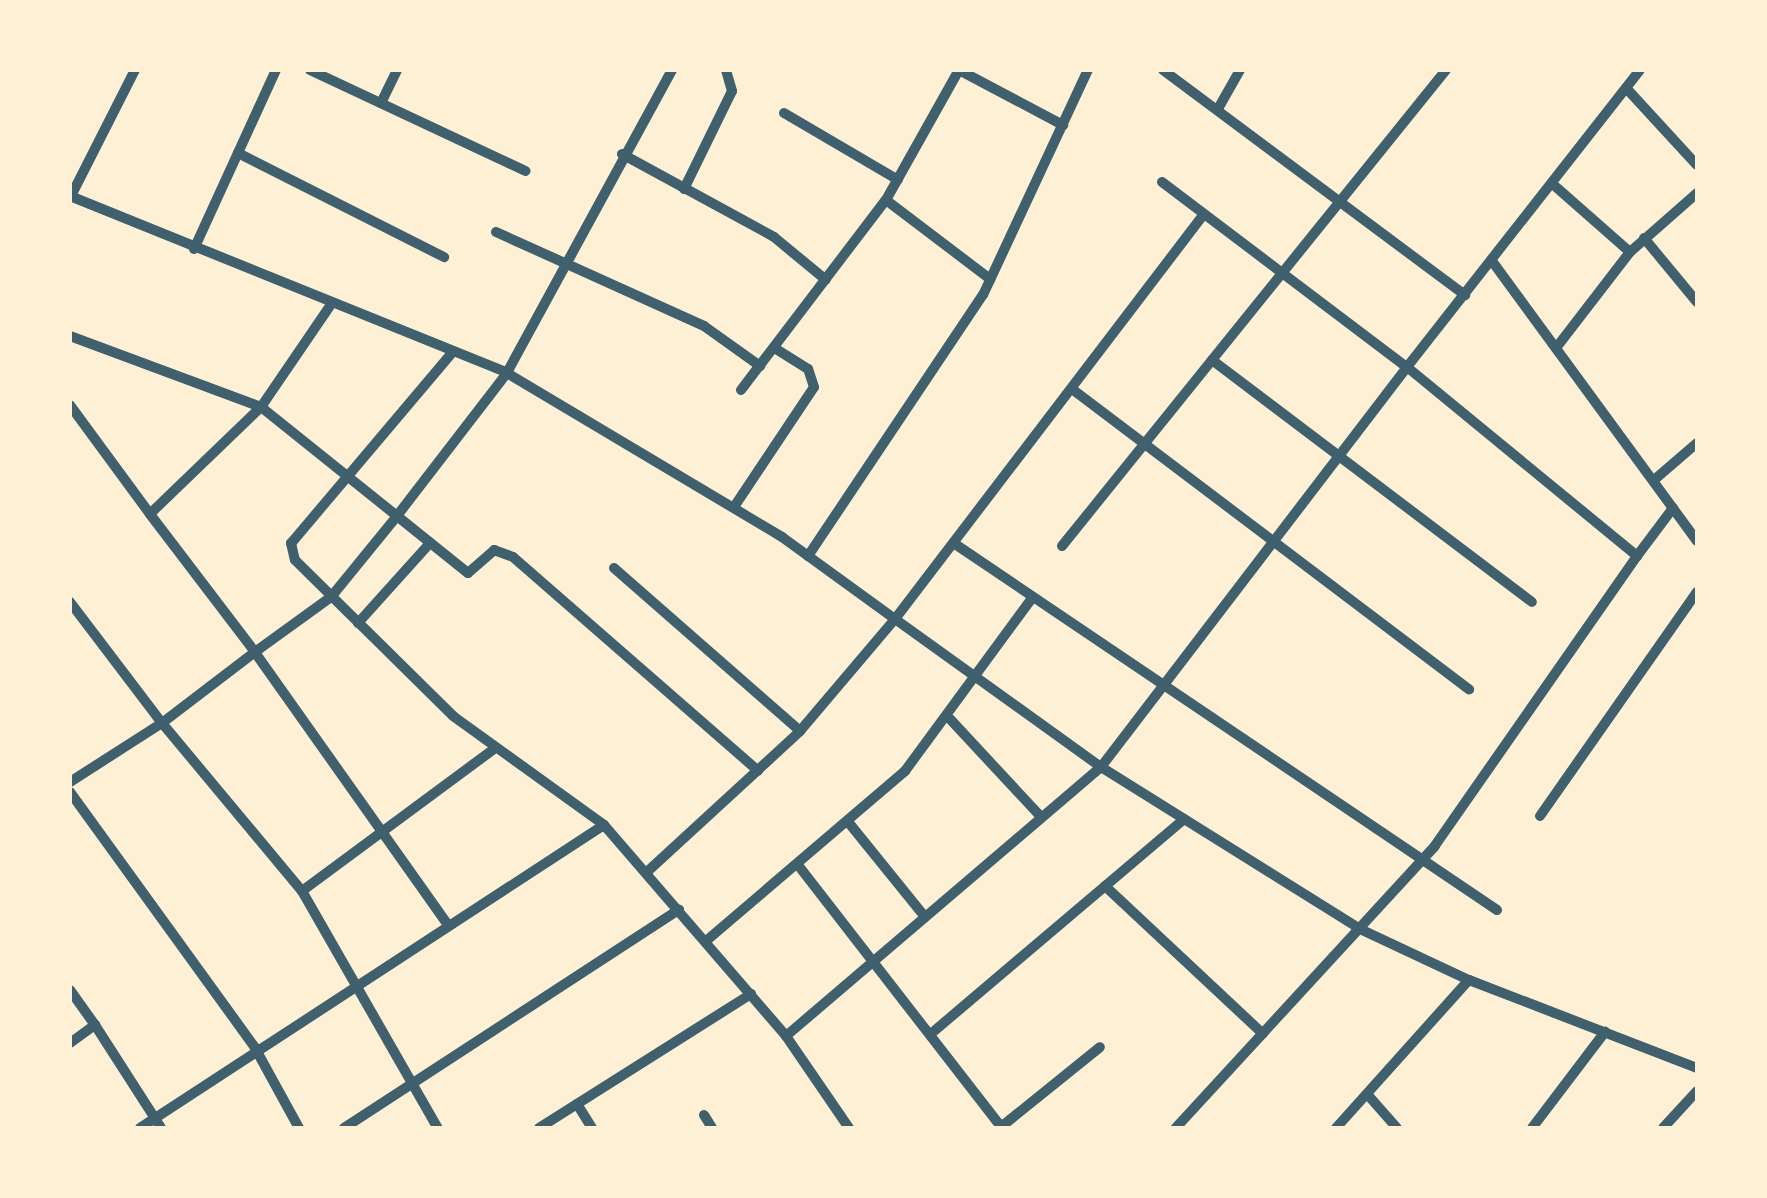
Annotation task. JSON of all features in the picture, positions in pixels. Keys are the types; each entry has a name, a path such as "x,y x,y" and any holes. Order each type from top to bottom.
{"street":[{"path":"135,70 71,196 330,306 507,373 734,507 979,675 1100,767 1360,929 1469,980 1697,1068"},
{"path":"194,248 276,70"},
{"path":"310,70 526,171"},
{"path":"381,103 397,70"},
{"path":"684,188 732,91 726,70"},
{"path":"741,390 886,200 960,70 1063,125"},
{"path":"808,556 990,279 1088,70"},
{"path":"1163,70 1219,107 1464,295"},
{"path":"1219,107 1240,70"},
{"path":"1062,546 1446,70"},
{"path":"786,1036 1100,767 1407,367 1556,188 1640,70"},
{"path":"70,782 162,723 331,597 507,373 668,72"},
{"path":"1627,89 1697,165"},
{"path":"784,112 898,180"},
{"path":"238,152 444,256"},
{"path":"622,154 774,237 826,280"},
{"path":"1162,182 1407,367 1637,556"},
{"path":"1556,188 1630,252"},
{"path":"1556,348 1630,252 1697,194"},
{"path":"886,200 990,279"},
{"path":"648,871 800,731 895,619 956,544 1204,214"},
{"path":"496,232 704,326 760,366"},
{"path":"1644,238 1697,302"},
{"path":"1492,261 1697,541"},
{"path":"150,514 261,407 330,306"},
{"path":"70,336 261,407 355,475 396,516 468,573 494,550 513,557 758,771"},
{"path":"734,507 814,387 808,369 774,348"},
{"path":"451,354 355,475 291,543 331,597 358,624 495,748 604,825 648,871 786,1036 850,1128"},
{"path":"1212,360 1532,602"},
{"path":"1072,389 1469,689"},
{"path":"70,405 255,652 448,925"},
{"path":"1654,480 1697,443"},
{"path":"1176,1128 1418,864 1674,508"},
{"path":"358,624 430,543"},
{"path":"956,544 1160,689 1418,864 1497,910"},
{"path":"614,568 800,731"},
{"path":"1540,816 1697,592"},
{"path":"706,940 849,823 950,718 1033,596"},
{"path":"70,602 162,723 302,891 438,1128"},
{"path":"950,718 1042,817"},
{"path":"302,891 495,748"},
{"path":"70,792 255,1048 299,1128"},
{"path":"932,1032 1184,819"},
{"path":"849,823 925,917"},
{"path":"140,1128 158,1123 255,1048 604,825"},
{"path":"798,865 932,1032 1002,1127 1100,1047"},
{"path":"1104,886 1263,1034"},
{"path":"344,1128 679,910"},
{"path":"1336,1128 1469,980"},
{"path":"70,990 158,1123"},
{"path":"539,1128 751,994"},
{"path":"70,1044 95,1025"},
{"path":"1532,1128 1605,1032"},
{"path":"1663,1128 1697,1091"},
{"path":"1367,1094 1396,1128"},
{"path":"577,1104 592,1128"},
{"path":"704,1115 712,1128"}]}
